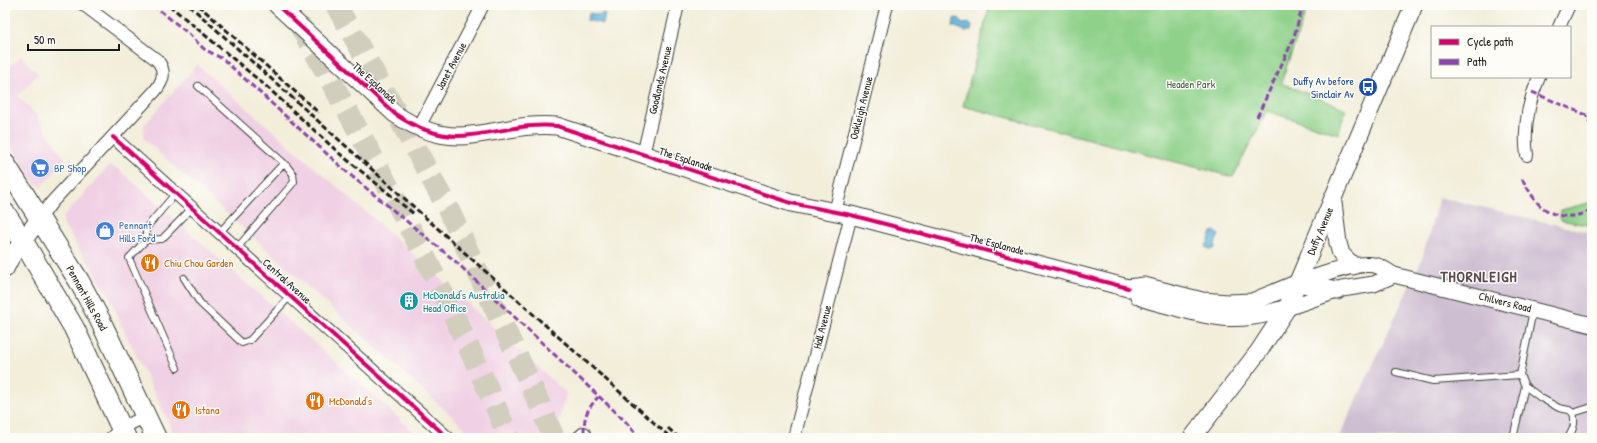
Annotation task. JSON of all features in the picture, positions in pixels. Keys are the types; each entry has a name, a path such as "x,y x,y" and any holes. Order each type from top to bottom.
{"highway":[{"name":"Pennant Hills Road","path":"5,164 79,281 100,320 156,438"},
{"path":"5,213 74,328 120,435"}],"main road":[{"name":"The Esplanade","path":"277,5 396,114 406,122 419,127 443,134 469,136 528,125 546,125 565,128 791,203 843,213 1128,288 1141,297 1196,313 1216,317 1244,318 1268,314 1287,308"},
{"name":"Duffy Avenue","path":"1192,438 1259,351 1287,308 1414,5"},
{"path":"1333,201 1338,244 1341,254 1353,266"},
{"path":"5,269 40,218"},
{"name":"The Esplanade","path":"1128,288 1144,286 1214,303 1252,302 1298,283"},
{"path":"1298,283 1337,291"},
{"path":"1252,302 1264,306 1287,308"}],"street":[{"path":"40,218 52,202 113,138 161,84 164,71 157,60 84,5"},
{"name":"Janet Avenue","path":"419,127 483,5"},
{"name":"Goodlands Avenue","path":"643,155 678,5"},
{"name":"Oakleigh Avenue","path":"843,213 887,5"},
{"path":"1559,26 1569,5"},
{"path":"1527,155 1525,127 1532,92 1538,78"},
{"name":"Central Avenue","path":"113,138 448,438"},
{"name":"Hall Avenue","path":"794,438 843,213"},
{"name":"Chilvers Road","path":"1298,283 1353,266 1374,265 1394,274 1592,325"},
{"path":"1287,308 1337,291 1374,284 1394,274"},
{"path":"120,435 146,416"}],"lane":[{"path":"198,86 286,165 294,174 294,182 237,248"},
{"path":"219,233 280,167 286,165"},
{"path":"175,194 146,228 146,240 130,258 177,368"},
{"path":"146,240 162,239 192,208"},
{"path":"184,278 200,303 242,343 250,340 290,296"},
{"path":"1533,310 1520,375 1525,386 1541,398 1559,408 1569,410 1573,413 1575,418 1574,426 1568,438"},
{"path":"1396,372 1433,381 1520,375"},
{"path":"1514,438 1525,386"},
{"path":"1573,413 1592,407"}],"path":[{"path":"1586,116 1592,126"}],"shaded area":[{"path":"21,56 38,74 18,96 33,111 65,160 41,187 35,184 5,137 5,73"},
{"path":"197,65 391,234 566,393 555,438 476,438 144,139 144,125"},
{"path":"109,166 118,169 421,438 176,438 121,324 110,296 63,224 63,217"},
{"path":"1439,197 1592,233 1592,438 1339,438 1422,259"}],"green space":[{"name":"Headen Park","path":"990,5 1308,5 1281,83 1346,109 1338,134 1267,111 1233,177 963,106"},
{"path":"1592,202 1592,226 1560,220 1561,210"}],"water":[{"path":"589,13 600,15 601,13 605,14 603,24 587,20"},
{"path":"954,19 960,19 962,24 970,23 972,25 971,31 965,31 953,26"},
{"path":"1215,231 1219,235 1215,243 1215,248 1211,250 1206,247 1212,232"}],"tunnel":[{"path":"336,5 449,211 531,385 554,438"},
{"path":"299,24 410,228 462,332 509,438"}],"railway":[{"path":"169,5 267,87 340,154 414,214"},
{"path":"189,5 671,438"},
{"path":"198,5 319,113"},
{"path":"668,428 679,438"}],"marked path":[{"path":"153,5 189,34 204,49 223,59 349,174 454,260 625,421 640,438"},
{"path":"1257,117 1293,40 1303,5"},
{"path":"1532,92 1586,115"},
{"path":"1522,179 1539,205 1554,214 1560,216 1573,216 1580,215 1592,209"},
{"path":"584,433 587,413 598,397"}],"cycle path":[{"path":"277,5 395,114 412,124 431,132 451,136 461,136 524,127 546,125 557,126 791,203 851,215 1128,288"},
{"path":"113,137 448,438"}],"place":[{"name":"Duffy Av before Sinclair Av","path":"1368,87"},
{"name":"BP Shop","path":"40,168"},
{"name":"Pennant Hills Ford","path":"105,231"},
{"name":"Chiu Chou Garden","path":"150,263"},
{"name":"McDonald's Australia Head Office","path":"409,301"},
{"name":"McDonald's","path":"315,401"},
{"name":"Istana","path":"181,410"}],"district":[{"name":"THORNLEIGH","path":"1479,276"}]}
